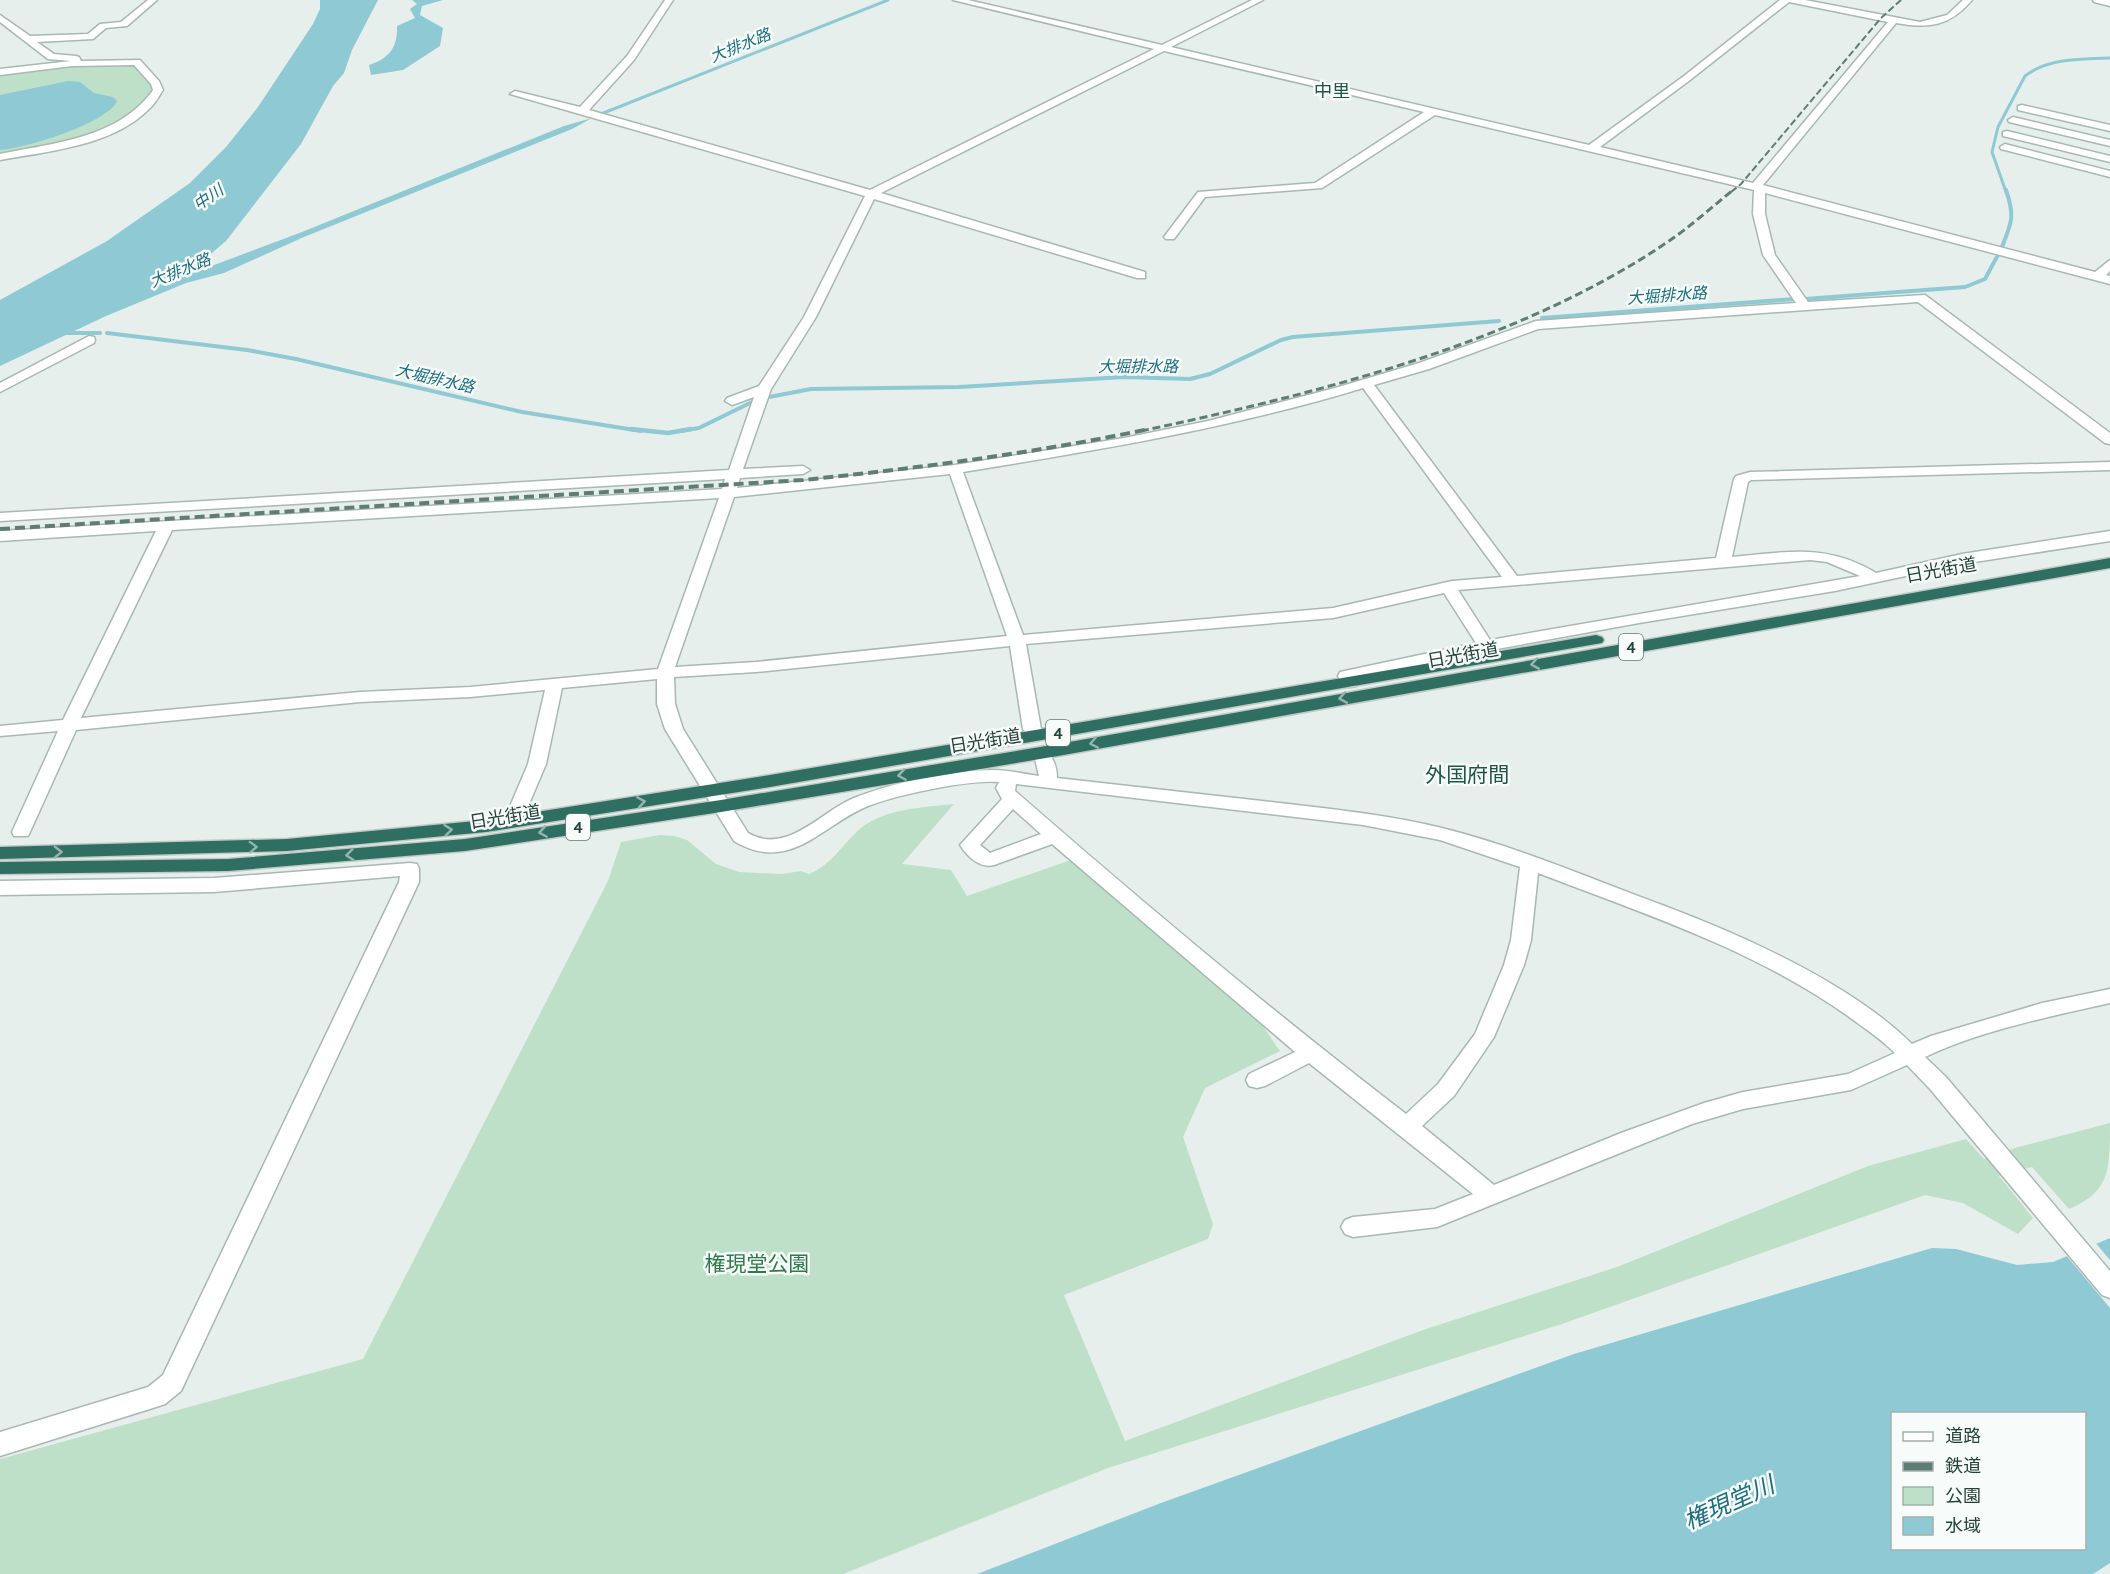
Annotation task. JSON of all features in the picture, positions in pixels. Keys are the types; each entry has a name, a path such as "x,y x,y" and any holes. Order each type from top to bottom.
{"highway":[{"name":"日光街道","path":"0,868 228,865 465,845 1350,682 2110,554"},
{"name":"日光街道","path":"0,853 325,843 717,798 1058,750 2110,563"}],"street":[{"path":"28,39 90,37 103,26 124,24 153,0"},
{"path":"585,111 631,58 669,0"},
{"path":"957,0 1758,188 2110,280"},
{"path":"1259,0 871,194 810,316 764,389 665,673 666,704 674,729 704,781 741,837 749,843 781,845 802,840 843,810 862,801 948,780 994,776 1011,789 1055,836 1311,1053 1491,1196"},
{"path":"1592,148 1687,78 1786,0"},
{"path":"1791,0 1920,25 1950,17 1968,0"},
{"path":"2097,0 2110,3"},
{"path":"0,18 51,57 76,59 76,64"},
{"path":"1804,305 1769,255 1759,214 1758,188 1894,20"},
{"path":"0,72 76,64 137,62 156,83 158,90 150,103 140,112 113,128 91,136 0,157"},
{"path":"515,94 610,118 1141,275"},
{"path":"2022,108 2110,128"},
{"path":"1170,237 1202,194 1318,186 1432,112"},
{"path":"2013,120 2110,143"},
{"path":"2007,134 2110,159"},
{"path":"2005,147 2110,174"},
{"path":"2097,277 2110,264"},
{"path":"0,536 727,493 955,469 1124,442 1209,425 1424,366 1536,325 1921,298 2110,440"},
{"path":"0,388 89,340"},
{"path":"1366,383 1513,581"},
{"path":"732,401 764,389"},
{"path":"1723,563 1741,479 1750,476 2110,466"},
{"path":"955,469 1017,640 1032,729"},
{"path":"0,517 802,470"},
{"path":"21,832 70,723 166,527"},
{"path":"1350,682 1346,676 1486,646 1874,578 1962,559 2110,536"},
{"path":"0,731 360,697 554,685 665,673 756,668 1017,640 1333,613 1448,587 1723,563 1820,556 1856,567 1874,578"},
{"path":"1448,587 1486,646"},
{"path":"520,804 537,764 554,685"},
{"path":"1044,759 1048,769 1048,784"},
{"path":"1055,836 987,861 969,845 1011,789 1048,784 1399,824 1441,834 1530,862 1697,926 1752,950 1830,993 1892,1037 1912,1055 2110,1288"},
{"path":"1406,1128 1446,1090 1484,1037 1514,965 1521,940 1530,862"},
{"path":"0,888 214,885 410,869 409,882 172,1383 156,1396 0,1444"},
{"path":"1353,1227 1437,1218 1714,1108 1781,1093 1840,1085 1938,1042 2042,1011 2110,996"},
{"path":"1257,1080 1311,1053"}],"green space":[{"path":"135,65 155,89 141,109 101,131 0,156 0,74 80,66"},
{"name":"権現堂公園","path":"954,804 902,864 951,870 967,896 1071,860 1256,1016 1280,1051 1205,1088 1183,1137 1213,1224 1208,1239 1064,1295 1125,1441 1423,1330 1617,1267 1868,1166 1966,1139 1984,1159 2015,1148 2110,1123 2108,1166 2105,1177 2093,1195 2069,1209 2032,1167 1999,1176 2033,1218 2018,1234 1963,1203 1925,1195 1562,1324 1108,1468 843,1574 0,1574 0,1459 363,1359 608,881 621,842 660,835 674,836 687,840 716,864 739,872 782,874 801,871 809,874 824,866 854,834 870,822 905,810"}],"water":[{"name":"中川","path":"320,0 378,0 352,50 344,73 333,86 301,144 226,241 193,269 193,273 302,232 564,126 592,118 572,129 304,237 224,273 186,283 106,316 0,366 0,300 107,241 190,183 226,147 258,107 313,24 320,9"},
{"path":"412,0 443,0 422,6 420,15 443,28 440,46 403,70 371,75 369,65 386,56 394,46 397,26 415,18 410,9 417,4"},
{"path":"68,81 80,82 94,93 113,97 117,101 98,118 82,126 45,140 0,150 0,95"},
{"name":"権現堂川","path":"2110,1238 2110,1563 2093,1574 977,1574 1161,1503 1574,1354 1932,1248 1956,1249 2017,1265 2053,1262"}],"pier":[{"path":"2094,1241 2110,1260 2110,1308 2065,1254"}],"waterway":[{"name":"大排水路","path":"601,114 888,0"},
{"name":"大堀排水路","path":"2006,192 1992,152 1998,127 2025,76 2034,70 2055,63 2077,59 2110,58"},
{"name":"大堀排水路","path":"2002,247 2011,219 2011,206 2006,190"},
{"name":"大堀排水路","path":"1805,299 1965,287 1985,279 1999,253"},
{"name":"大堀排水路","path":"1542,318 1795,299"},
{"name":"大堀排水路","path":"769,397 811,389 959,387 1124,377 1190,379 1210,374 1281,340 1293,337 1499,321"},
{"name":"大堀排水路","path":"65,333 100,333"},
{"name":"大堀排水路","path":"107,333 247,350 296,359 522,412 641,431"},
{"name":"大堀排水路","path":"681,431 699,428 752,402"},
{"name":"大堀排水路","path":"631,429 668,433 691,429"}],"railway":[{"path":"1731,192 1741,184 1881,18 1901,0"},
{"path":"1141,431 1346,382 1483,336 1548,309 1611,277 1669,241 1733,190"},
{"path":"0,529 803,480 977,459 1149,429"}],"district":[{"name":"中里","path":"1332,91"},
{"name":"外国府間","path":"1467,775"}]}
